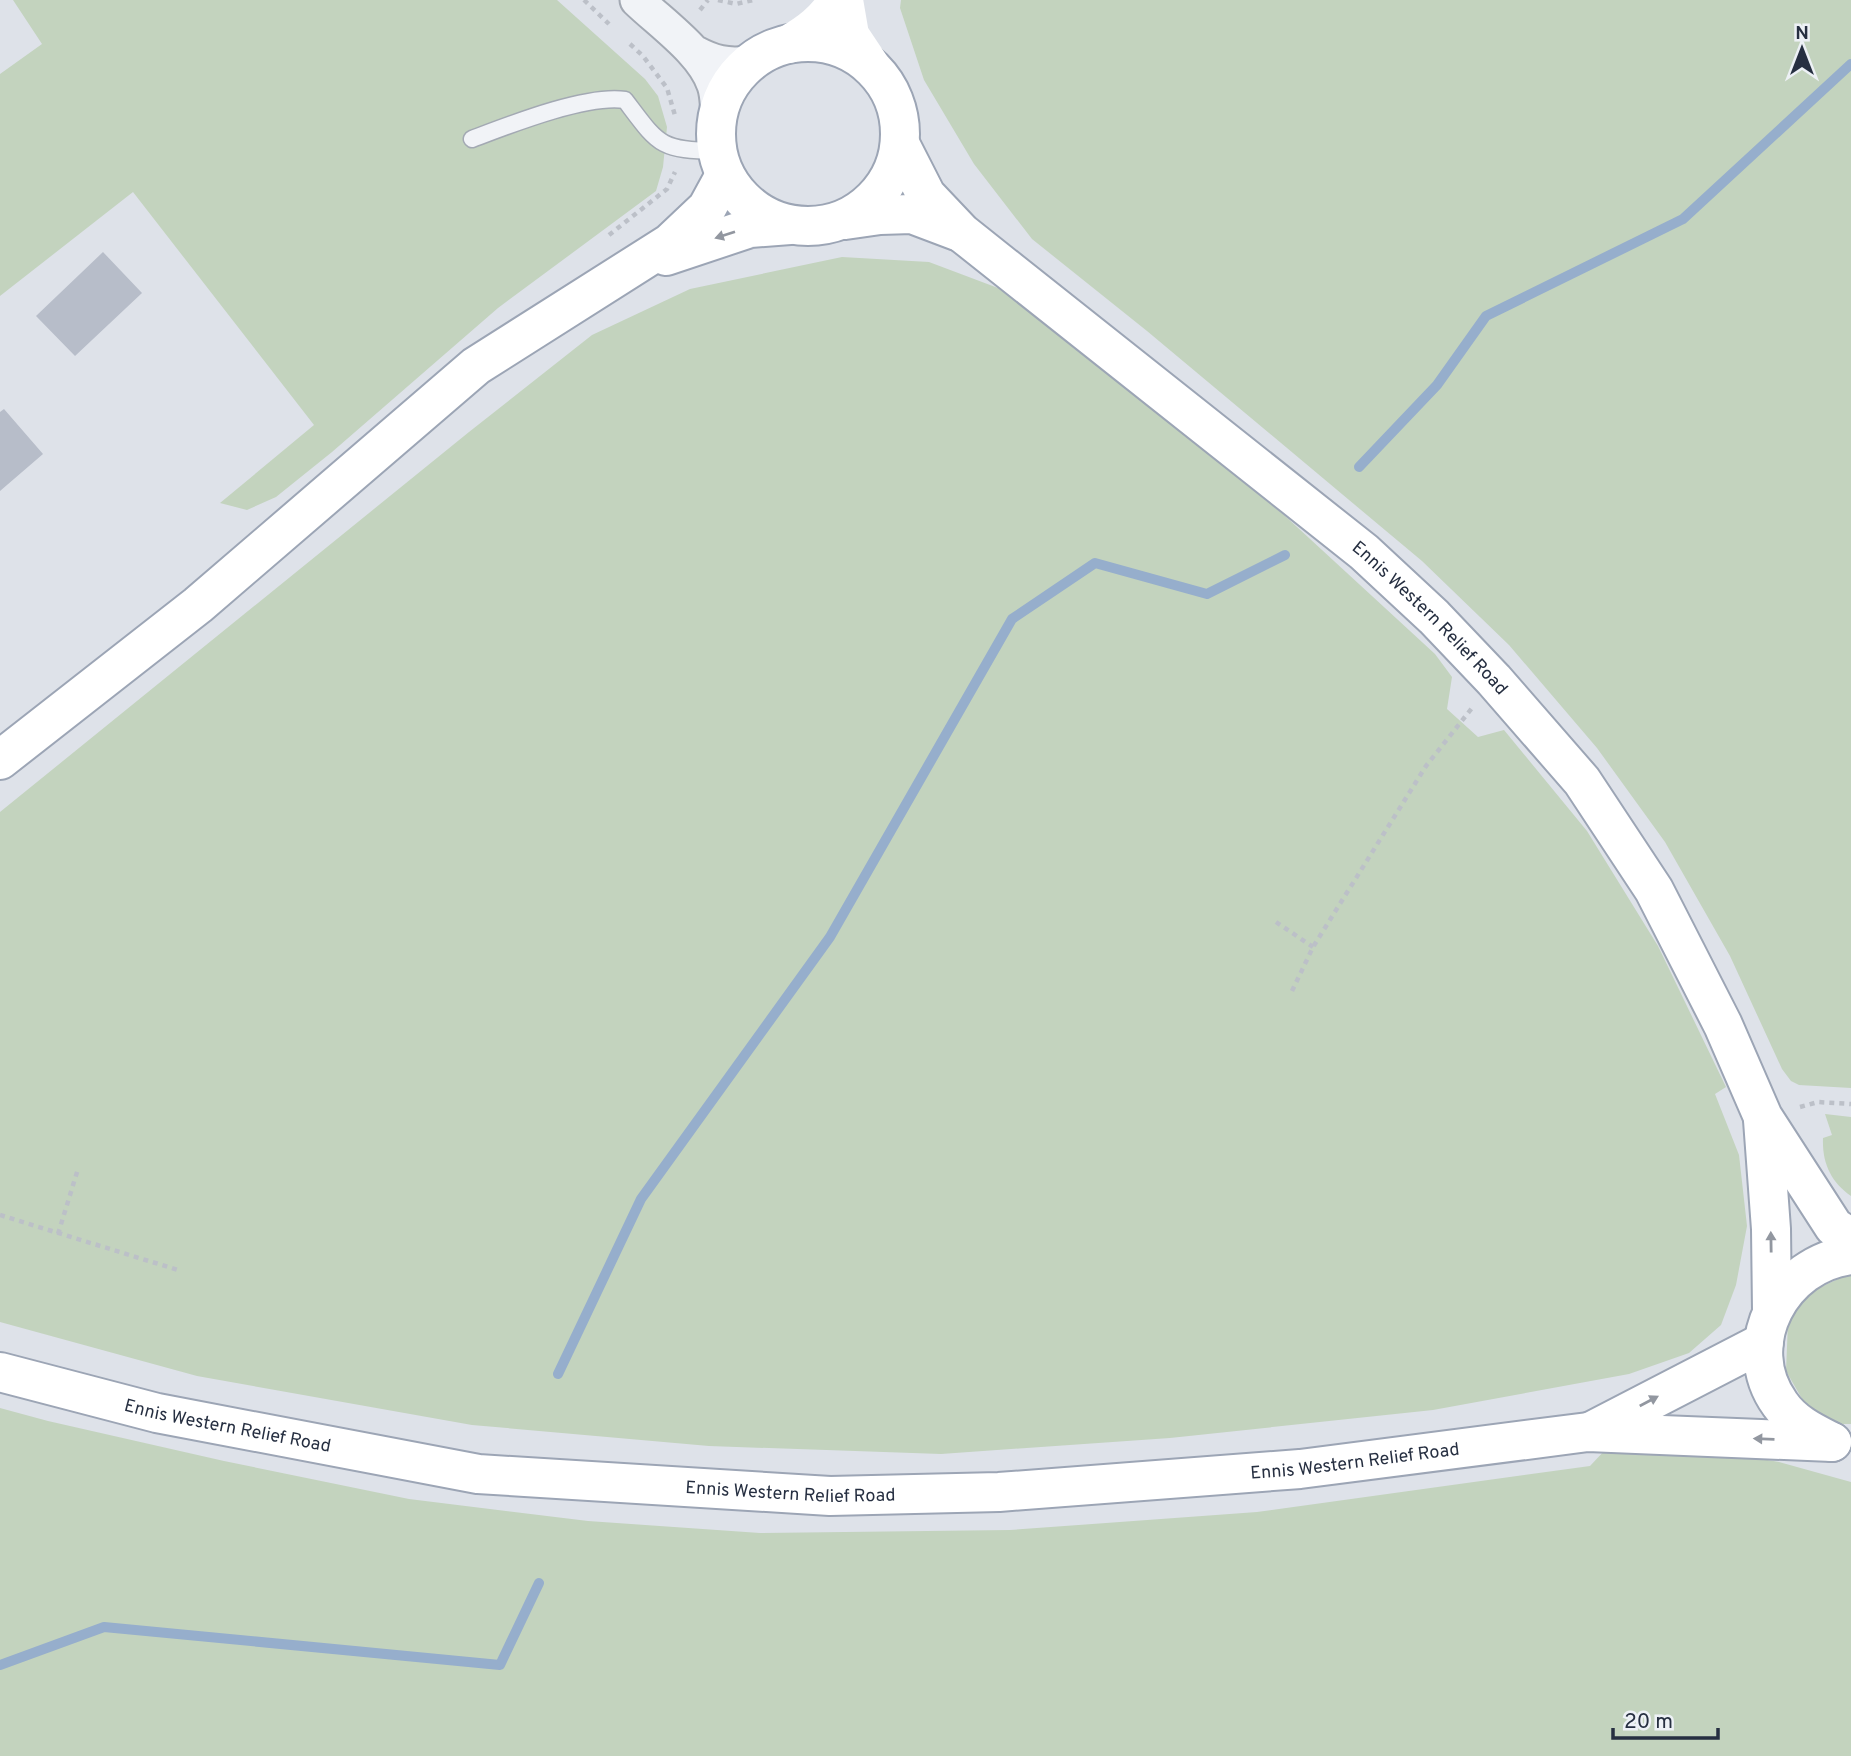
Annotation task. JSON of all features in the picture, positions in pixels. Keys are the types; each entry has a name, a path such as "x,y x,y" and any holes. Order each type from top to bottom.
{"main road":[{"path":"789,44 811,31 827,16 838,0"},
{"path":"625,272 685,248 750,228 815,226 837,222 861,210 880,192 893,170 900,144 899,115 888,88 850,35 844,0"},
{"path":"792,225 771,219 752,209 737,194 721,163 715,131 718,112 730,85 748,63 767,51 789,44 810,42 832,45 852,52 870,65"},
{"name":"Ennis Western Relief Road","path":"900,144 926,195 962,233 1364,552 1434,617 1494,680 1582,781 1654,890 1723,1025 1763,1117 1834,1227 1851,1238"},
{"path":"0,760 191,611 476,366 670,243 708,208 721,163"},
{"name":"Ennis Western Relief Road","path":"837,222 880,215 912,214 962,233"},
{"name":"Ennis Western Relief Road","path":"1588,1433 1768,1326 1771,1229 1763,1117"},
{"path":"1841,1443 1802,1427 1780,1404 1766,1374 1768,1326 1790,1283 1817,1264 1851,1255"},
{"name":"Ennis Western Relief Road","path":"0,1372 158,1413 478,1474 830,1496 999,1492 1300,1469 1588,1433 1841,1443"}],"street":[{"path":"637,0 694,52 705,67 715,86 718,112"},
{"path":"694,52 713,62 730,65 748,63"}],"lane":[{"path":"472,139 532,117 611,98 625,100 653,138 679,150 721,163"}],"path":[{"path":"584,0 614,28"},
{"path":"718,0 736,4 753,0"},
{"path":"623,38 643,57 667,88 678,127 679,150"},
{"path":"1292,991 1313,947 1426,766 1494,680"},
{"path":"1276,922 1313,947"},
{"path":"1763,1117 1818,1101 1851,1104"},
{"path":"58,1234 78,1170"},
{"path":"0,1215 178,1270"}],"green space":[{"path":"13,0 557,0 645,79 658,96 667,127 663,167 656,191 498,308 276,497 247,510 220,503 314,425 133,192 0,296 0,74 42,44"},
{"path":"901,0 1851,0 1851,1088 1799,1085 1791,1081 1782,1069 1730,956 1665,842 1597,748 1509,645 1422,561 1147,331 1032,239 974,164 924,80 900,8"},
{"path":"842,257 929,262 998,288 1063,336 1284,515 1435,654 1452,677 1447,709 1478,737 1504,730 1587,831 1658,946 1726,1087 1715,1094 1739,1155 1747,1226 1736,1285 1721,1325 1689,1353 1629,1374 1433,1410 1170,1438 941,1454 709,1446 472,1425 197,1376 0,1322 0,812 592,335 690,289"},
{"path":"1825,1114 1851,1117 1851,1196 1838,1185 1826,1164 1823,1138 1832,1135"},
{"path":"1849,1274 1851,1424 1836,1424 1805,1404 1786,1371 1788,1322 1812,1291"},
{"path":"0,1408 224,1461 409,1499 588,1521 760,1533 1010,1530 1257,1512 1590,1466 1606,1449 1694,1447 1779,1462 1851,1482 1851,1756 0,1756"}],"building":[{"path":"103,252 142,293 75,356 36,316"},
{"path":"4,409 43,454 0,491 0,412"}],"waterway":[{"path":"1359,467 1437,385 1486,316 1683,219 1851,64"},
{"path":"558,1374 641,1199 830,937 1012,619 1095,563 1207,594 1285,555"},
{"path":"0,1665 104,1627 500,1665 539,1583"}]}
